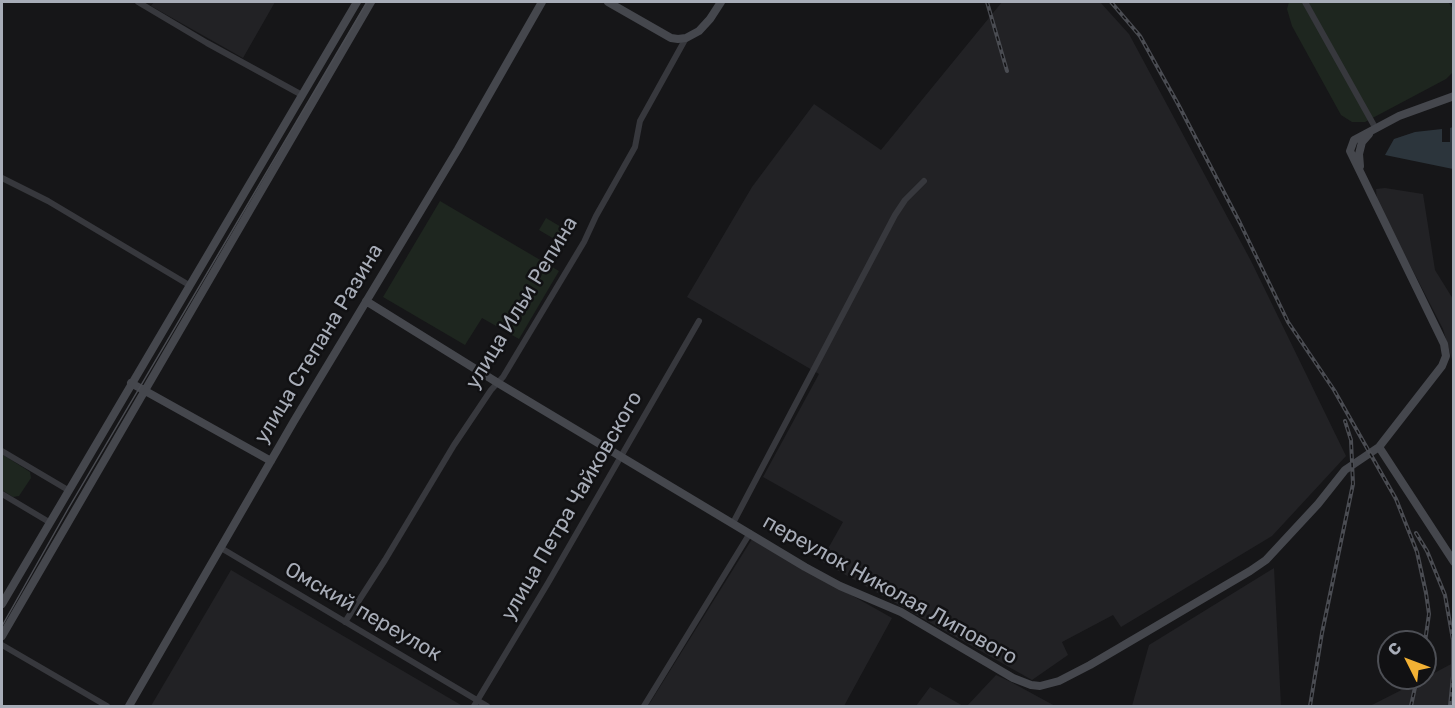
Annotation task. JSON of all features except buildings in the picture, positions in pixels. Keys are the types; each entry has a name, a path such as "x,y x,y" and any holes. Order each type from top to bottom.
{"street":[{"path":"138,2 302,95"},
{"path":"2,604 357,2"},
{"path":"2,636 371,2"},
{"name":"улица Степана Разина","path":"129,706 271,461 458,149 542,2"},
{"path":"608,2 671,38 686,38"},
{"name":"улица Ильи Репина","path":"345,622 419,506 454,444 498,383 584,242 596,216 636,147 640,121 686,38 705,25 721,2"},
{"path":"1305,2 1373,131 1398,116 1454,96"},
{"name":"переулок Николая Липового","path":"366,301 498,383 840,586 901,612 1013,678 1040,686 1059,681 1090,665 1250,572 1266,560 1345,471 1379,447 1442,366 1446,356 1444,344 1361,173 1359,154 1362,142 1373,131"},
{"path":"2,178 48,201 189,285 203,291"},
{"path":"733,523 895,214 924,181"},
{"name":"улица Петра Чайковского","path":"475,704 548,583 699,321"},
{"path":"131,383 271,461"},
{"path":"1379,447 1454,562"},
{"path":"2,451 68,490"},
{"path":"2,494 49,522"},
{"path":"644,706 750,533"},
{"name":"Омский переулок","path":"221,548 345,622 475,704 487,706"},
{"path":"2,645 107,706"}],"shaded area":[{"path":"154,2 275,2 243,58 151,6"},
{"path":"1002,2 1100,2 1129,34 1251,261 1346,456 1272,536 1121,627 1113,615 1062,642 1068,655 1032,680 821,561 843,522 763,477 819,374 687,297 752,187 814,104 881,150"},
{"path":"1289,2 1448,2 1453,9 1453,72 1446,79 1365,122 1352,122 1341,115 1292,26 1287,9"},
{"path":"1453,127 1453,169 1385,155 1394,139 1415,132 1442,129 1442,142 1450,142 1450,128"},
{"path":"1385,188 1423,194 1435,270 1453,299 1453,363 1443,329 1377,201 1376,189"},
{"path":"440,201 559,271 519,339 482,318 465,345 383,297"},
{"path":"546,218 568,231 561,243 539,230"},
{"path":"2,454 30,472 31,478 19,496 13,497 2,490"},
{"path":"752,539 892,618 844,706 648,706"},
{"path":"1274,568 1281,706 1132,706 1149,645"},
{"path":"231,570 461,705 461,706 151,706"},
{"path":"1453,663 1453,706 1370,706 1401,690 1437,690 1437,672"},
{"path":"996,675 1011,682 1055,706 967,706"},
{"path":"930,687 963,706 916,706"}],"tram line":[{"path":"2,626 68,509 367,2"}],"railway":[{"path":"987,2 1007,71"},
{"path":"1111,2 1140,36 1240,223 1288,322 1334,390 1396,499 1417,552 1429,614 1427,630"},
{"path":"1310,706 1322,633 1353,484 1351,440 1345,421"},
{"path":"1416,533 1427,551 1445,595 1453,640 1450,706"},
{"path":"1411,706 1414,690"}]}
